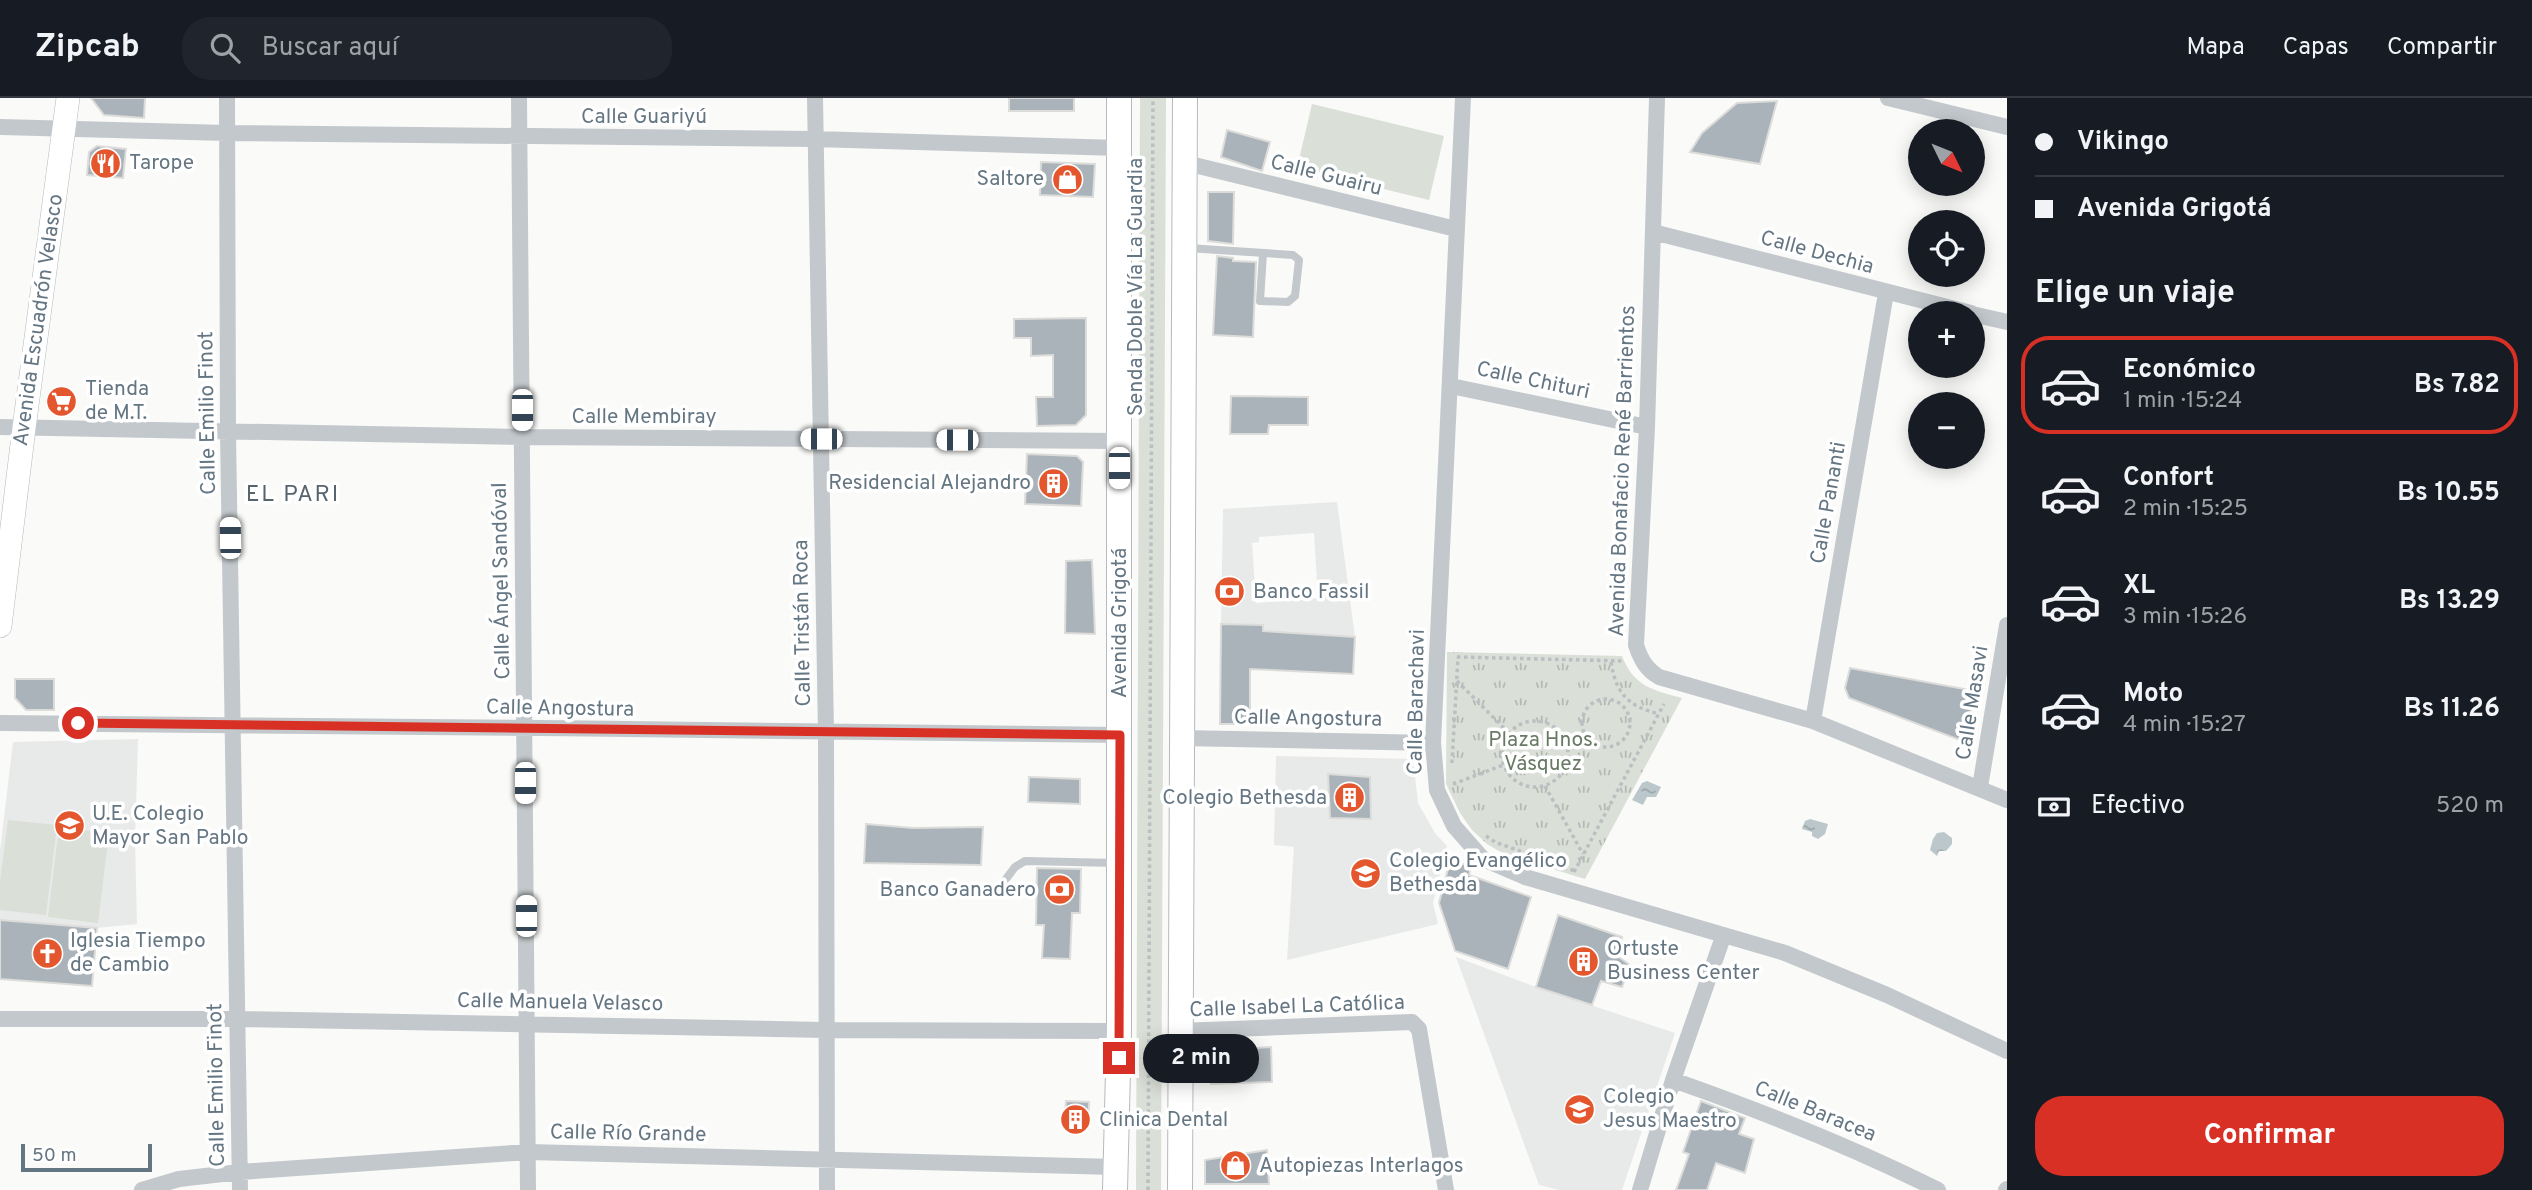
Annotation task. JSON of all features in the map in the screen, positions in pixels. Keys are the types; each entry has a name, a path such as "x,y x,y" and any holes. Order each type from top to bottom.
{"main road":[{"name":"Avenida Grigotá","path":"1116,1179 1120,863 1119,98"},
{"path":"1180,1190 1185,98"}],"street":[{"name":"Avenida Escuadrón Velasco","path":"0,626 68,98"},
{"name":"Calle Emilio Finot","path":"227,98 228,433 240,1190"},
{"name":"Calle Ángel Sandóval","path":"519,98 528,1190"},
{"name":"Calle Tristán Roca","path":"815,98 825,733 827,1190"},
{"name":"Calle Barachavi","path":"1463,98 1433,743 1437,790 1454,826 1483,859 1525,877 1785,953 1887,995 2007,1051"},
{"name":"Avenida Bonafacio René Barrientos","path":"1657,98 1647,427 1636,645 1641,660 1650,672 1660,677 1813,722 2007,800"},
{"path":"1888,98 2007,127"},
{"name":"Calle Guariyú","path":"0,127 227,133 815,139 1119,148"},
{"name":"Calle Guairu","path":"1186,163 1456,229"},
{"name":"Calle Dechia","path":"1653,232 1920,301"},
{"name":"Calle Pananti","path":"1813,722 1886,293"},
{"name":"Calle Dechia","path":"1985,316 2007,322"},
{"name":"Calle Chituri","path":"1451,386 1647,427"},
{"name":"Calle Membiray","path":"0,427 522,437 1119,441"},
{"name":"Calle Masavi","path":"1980,787 2007,625"},
{"name":"Calle Angostura","path":"0,723 1120,735"},
{"name":"Calle Angostura","path":"1181,738 1433,743"},
{"path":"1640,1190 1673,1080 1723,937"},
{"name":"Calle Manuela Velasco","path":"0,1018 527,1023 825,1030 1119,1031"},
{"name":"Calle Isabel La Católica","path":"1179,1031 1412,1022 1416,1024 1446,1190"},
{"name":"Calle Baracea","path":"1673,1080 1782,1119 1888,1164 1938,1190"},
{"name":"Calle Río Grande","path":"142,1190 179,1180 240,1172 528,1152 826,1160 1116,1179"}],"lane":[{"path":"1185,248 1263,253 1297,257 1292,300 1260,300 1263,253"},
{"path":"1000,887 1006,876 1025,861 1120,863"}],"path":[{"name":"Senda Doble Vía La Guardia","path":"1148,1190 1153,98"},
{"path":"1437,657 1611,662 1641,660"},
{"path":"1456,793 1451,785 1458,657"},
{"path":"1611,662 1614,681 1621,694 1633,704 1658,714"},
{"path":"1457,681 1509,733"},
{"path":"1609,698 1622,704 1629,716 1630,730 1622,741 1609,747 1595,746 1585,736 1581,723 1585,709 1595,700 1609,698"},
{"path":"1622,704 1628,700"},
{"path":"1485,835 1495,842 1574,873 1664,704"},
{"path":"1534,720 1548,723 1560,731 1567,744 1569,757 1565,769 1556,780 1545,786 1528,787 1513,779 1503,765 1502,748 1509,733 1520,724 1534,720"},
{"path":"1567,744 1585,736"},
{"path":"1451,785 1503,765"},
{"path":"1545,786 1583,855"}],"shaded area":[{"path":"1337,502 1355,637 1263,631 1262,625 1221,624 1223,509","holes":["1314,533 1318,598 1256,603 1252,543 1259,542 1259,537"]},
{"name":"U.E. Colegio Mayor San Pablo","path":"138,739 135,840 137,924 97,928 0,920 0,851 13,742"},
{"name":"Colegio Evangélico Bethesda","path":"1276,756 1413,759 1418,803 1435,833 1447,846 1433,903 1438,924 1287,960 1294,847 1274,845"},
{"name":"Colegio Jesus Maestro","path":"1456,957 1536,987 1675,1033 1622,1190 1559,1190 1539,1185"}],"green space":[{"path":"1140,98 1166,98 1161,1190 1136,1190"},
{"path":"1312,104 1444,136 1429,200 1297,168"},
{"name":"Plaza Hnos. Vásquez","path":"1447,652 1622,656 1632,675 1646,686 1682,698 1585,879 1504,854 1487,844 1472,830 1460,813 1446,784"},
{"path":"8,820 57,825 46,915 0,910 0,882"},
{"path":"59,827 109,833 98,923 48,917"}],"water":[{"path":"1647,781 1661,787 1656,797 1647,797 1643,805 1632,800 1642,783"},
{"path":"1810,819 1828,824 1825,834 1818,839 1812,836 1812,832 1802,829 1805,821"},
{"path":"1944,832 1952,838 1952,844 1946,851 1939,851 1937,856 1930,850 1933,839 1937,833"}],"building":[{"path":"91,98 145,98 144,118 104,115"},
{"path":"1009,98 1074,98 1074,111 1009,111"},
{"path":"1777,101 1760,164 1690,152 1702,133 1737,103"},
{"path":"1227,130 1270,142 1262,171 1221,157"},
{"name":"Tarope","path":"97,146 126,149 123,178 87,175 89,152"},
{"name":"Saltore","path":"1041,162 1095,164 1093,197 1040,195"},
{"path":"1208,192 1234,192 1233,244 1208,241"},
{"path":"1217,256 1233,258 1233,261 1256,262 1253,337 1213,335"},
{"path":"1086,318 1086,415 1076,425 1037,426 1036,397 1053,397 1053,355 1031,356 1031,338 1014,338 1014,319"},
{"path":"1231,396 1308,397 1308,425 1269,425 1268,434 1230,434"},
{"name":"Residencial Alejandro","path":"1027,454 1077,456 1083,462 1081,506 1025,504"},
{"path":"1092,560 1095,634 1065,633 1066,561"},
{"path":"1221,624 1263,625 1263,631 1355,637 1353,674 1250,669 1250,724 1220,724"},
{"path":"1850,668 1975,691 1965,742 1849,698 1845,688"},
{"path":"15,679 54,679 54,710 26,710 15,698"},
{"name":"Colegio Bethesda","path":"1328,774 1370,777 1371,819 1330,818"},
{"path":"1029,777 1080,779 1080,804 1028,802"},
{"path":"866,824 913,828 983,827 981,865 864,863"},
{"path":"1450,861 1471,866 1469,875 1531,897 1508,969 1455,951 1439,903"},
{"path":"1037,868 1081,869 1080,913 1072,913 1070,959 1042,958 1044,925 1036,925"},
{"name":"Ortuste Business Center","path":"1558,915 1622,937 1619,957 1630,965 1622,987 1601,981 1592,1005 1536,987"},
{"name":"Iglesia Tiempo de Cambio","path":"0,920 97,928 92,986 0,979"},
{"path":"1271,1047 1272,1082 1211,1084 1211,1070 1215,1070 1214,1058 1222,1050"},
{"path":"1066,1101 1089,1102 1088,1128 1064,1127"},
{"path":"1701,1101 1745,1118 1739,1134 1754,1139 1745,1173 1716,1163 1707,1190 1676,1190 1689,1154 1683,1152"},
{"name":"Autopiezas Interlagos","path":"1267,1150 1269,1184 1205,1184 1205,1160"}],"place":[{"name":"Tarope","path":"106,163"},
{"name":"Saltore","path":"1067,179"},
{"name":"Tienda de M.T.","path":"62,401"},
{"name":"Residencial Alejandro","path":"1054,483"},
{"name":"Banco Fassil","path":"1230,592"},
{"name":"Colegio Bethesda","path":"1350,798"},
{"name":"U.E. Colegio Mayor San Pablo","path":"69,826"},
{"name":"Colegio Evangélico Bethesda","path":"1366,873"},
{"name":"Banco Ganadero","path":"1059,890"},
{"name":"Iglesia Tiempo de Cambio","path":"47,953"},
{"name":"Ortuste Business Center","path":"1584,961"},
{"name":"Colegio Jesus Maestro","path":"1580,1109"},
{"name":"Clinica Dental","path":"1076,1120"},
{"name":"Autopiezas Interlagos","path":"1236,1166"}],"district":[{"name":"EL PARI","path":"293,495"}],"route":[{"path":"78,723 1120,735 1119,1058"}]}
